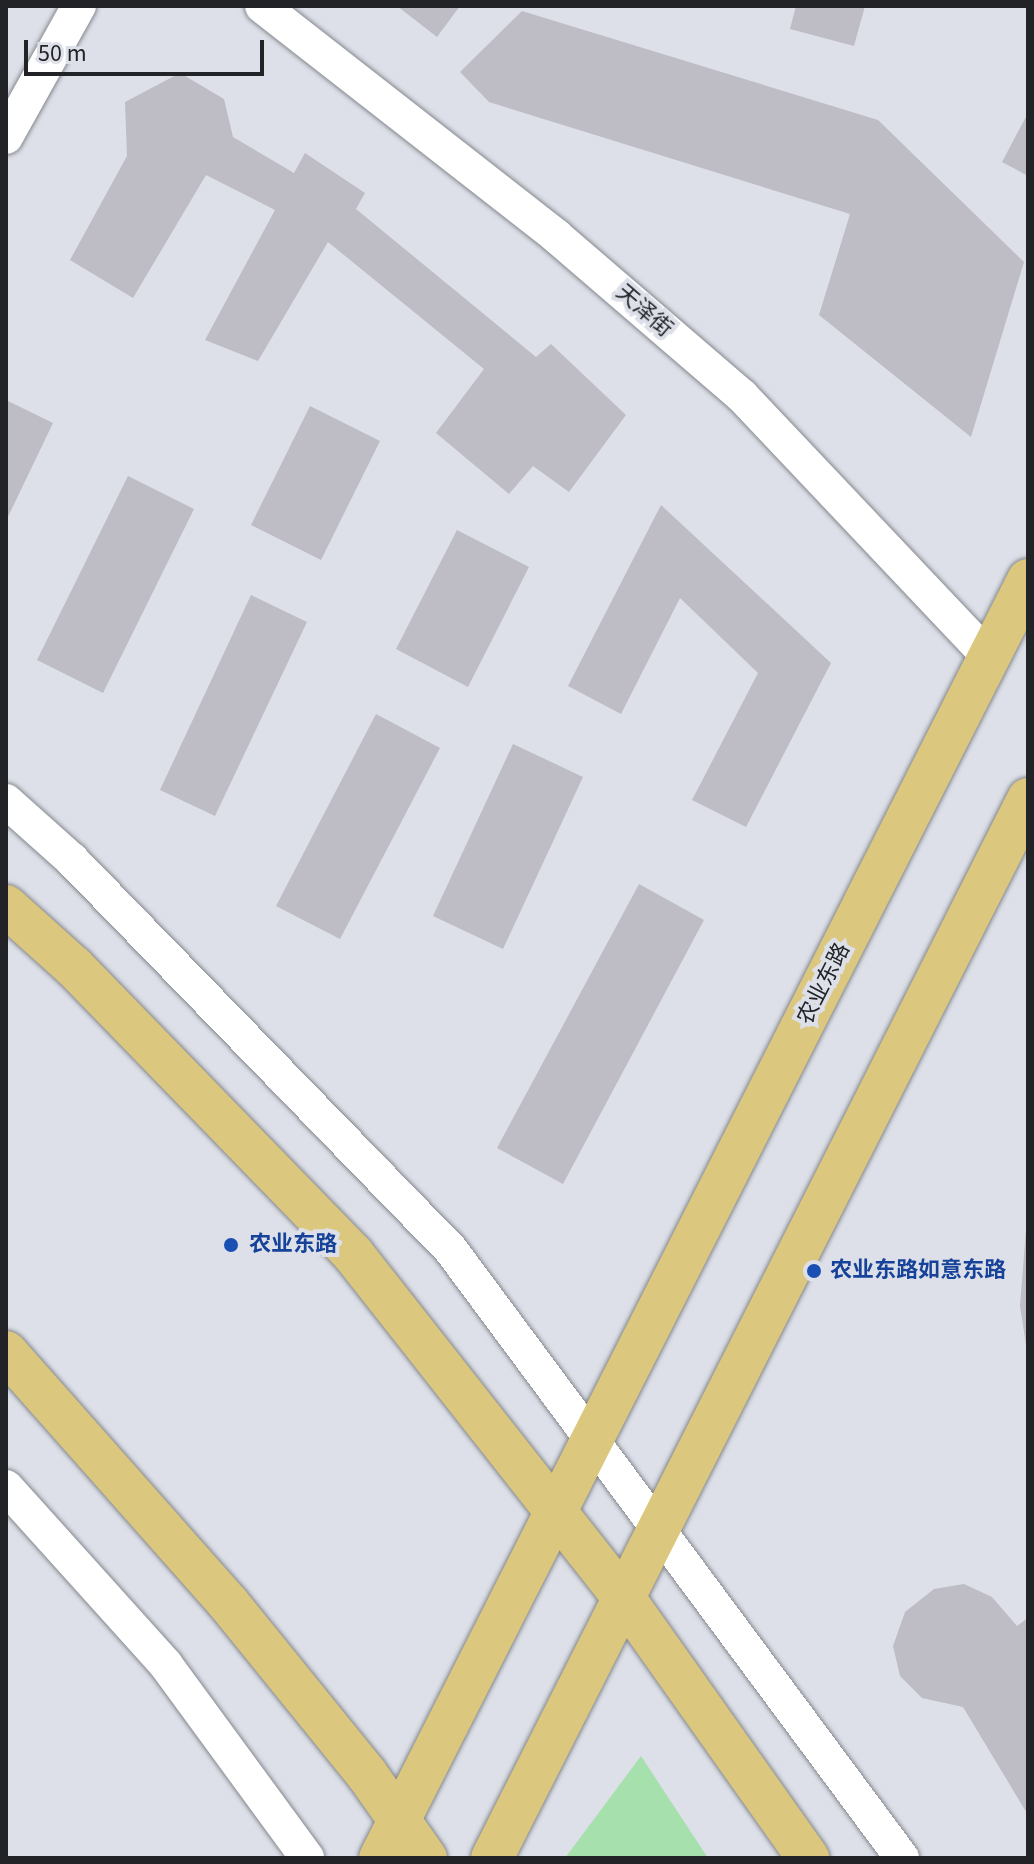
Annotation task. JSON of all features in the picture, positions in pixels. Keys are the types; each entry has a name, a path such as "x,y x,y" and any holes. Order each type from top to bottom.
{"main road":[{"name":"农业东路","path":"380,1858 1028,580"},
{"path":"492,1858 1028,799"},
{"path":"6,906 74,967 353,1254 558,1510 808,1858"},
{"path":"6,1352 229,1604 400,1820 426,1858"}],"street":[{"path":"6,137 79,6"},
{"name":"天泽街","path":"262,6 556,236 742,396 989,657"},
{"path":"6,801 72,860 451,1250 594,1438 902,1858"},
{"path":"6,1487 166,1665 307,1858"}],"green space":[{"path":"641,1756 708,1858 565,1858"}],"building":[{"path":"397,6 460,6 437,37"},
{"path":"796,6 865,6 854,46 790,29"},
{"path":"522,11 878,120 1024,262 971,437 819,315 850,214 489,102 460,72"},
{"path":"180,73 224,99 233,137 294,173 305,153 365,193 356,209 536,357 551,344 626,415 569,492 533,466 509,494 436,433 484,369 328,242 258,361 205,340 275,210 206,175 133,298 70,260 127,156 125,102"},
{"path":"1028,113 1028,176 1002,162"},
{"path":"6,400 53,423 6,521"},
{"path":"310,406 380,441 321,560 251,525"},
{"path":"128,476 194,509 103,693 37,660"},
{"path":"661,505 831,663 746,827 692,800 758,673 680,598 621,714 568,686"},
{"path":"457,530 529,567 468,687 396,649"},
{"path":"251,595 307,622 215,816 160,790"},
{"path":"376,714 440,748 340,939 276,906"},
{"path":"513,744 583,777 503,949 433,916"},
{"path":"639,884 704,920 563,1184 497,1148"},
{"path":"1027,1217 1028,1344 1026,1345 1020,1306"},
{"path":"964,1584 992,1597 1017,1626 1028,1618 1028,1815 963,1707 922,1698 900,1676 893,1646 905,1612 934,1589"}],"place":[{"name":"农业东路","path":"231,1245"},
{"name":"农业东路如意东路","path":"814,1271"}]}
